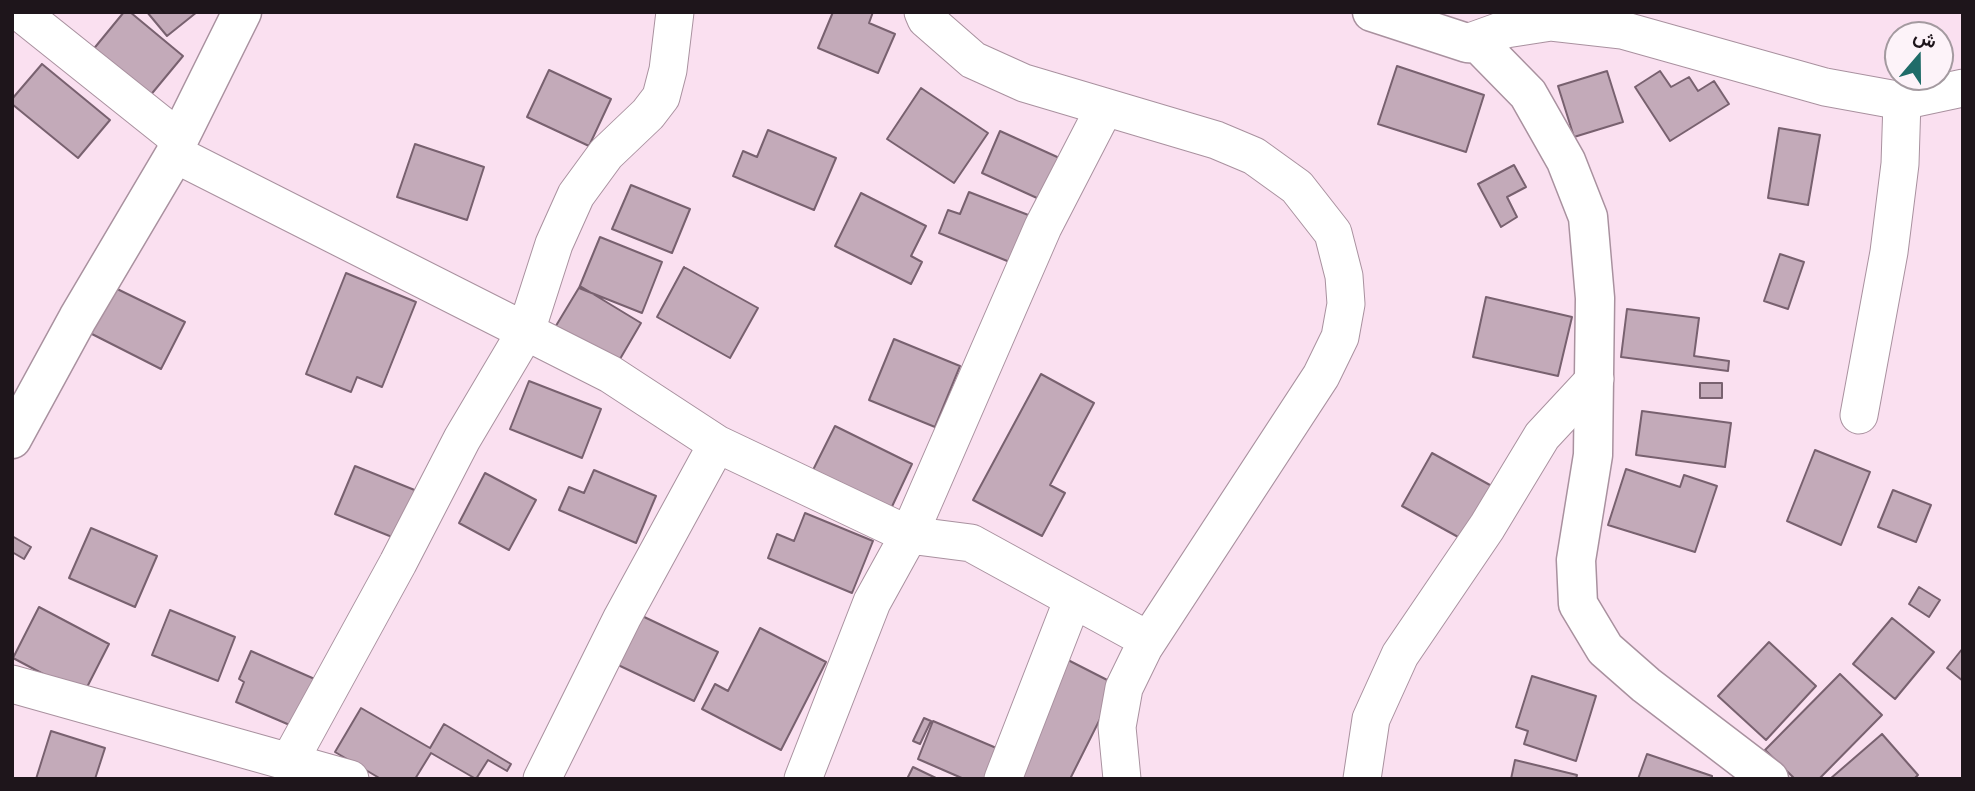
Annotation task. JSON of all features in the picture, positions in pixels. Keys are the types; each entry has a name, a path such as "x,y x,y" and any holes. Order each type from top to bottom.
{"main road":[{"path":"12,439 177,147 242,12"},
{"path":"1373,12 1467,43 1479,44 1528,94 1566,161 1588,217 1595,298 1593,455 1576,560 1578,604 1605,649 1735,767 1769,779"}],"street":[{"path":"20,12 177,147 610,373 717,444 909,535 971,543 1148,640"},
{"path":"289,762 398,563 462,439 526,331 554,244 576,195 606,155 648,114 661,97 668,70 676,12"},
{"path":"923,12 926,19 973,60 1024,83 1216,140 1254,156 1297,187 1333,233 1344,276 1346,304 1340,337 1321,376 1148,640 1124,688 1117,727 1122,779"},
{"path":"1467,43 1506,29 1551,22 1622,30 1825,87 1902,101 1963,88"},
{"path":"1859,415 1889,252 1900,164 1902,101"},
{"path":"803,779 872,601 909,535 1043,227 1105,107"},
{"path":"1362,779 1371,719 1400,655 1487,527 1542,436 1595,379"},
{"path":"541,779 622,618 717,444"},
{"path":"1003,779 1073,599"},
{"path":"12,684 350,779"}],"building":[{"path":"124,12 130,12 183,56 144,103 87,57"},
{"path":"147,12 197,12 167,36"},
{"path":"833,12 873,12 869,23 895,34 878,73 818,48"},
{"path":"42,64 110,120 78,158 12,104 12,99"},
{"path":"1397,66 1484,95 1466,152 1378,124"},
{"path":"549,70 611,99 589,146 527,117"},
{"path":"1607,71 1623,122 1574,137 1558,86"},
{"path":"1660,71 1671,87 1689,77 1698,91 1714,81 1729,104 1670,141 1635,87"},
{"path":"921,88 988,133 954,183 887,139"},
{"path":"1779,128 1820,135 1808,205 1768,198"},
{"path":"768,130 836,158 814,210 733,176 743,151 757,157"},
{"path":"1000,131 1066,161 1048,203 982,173"},
{"path":"415,144 484,167 467,220 397,197"},
{"path":"1514,165 1526,187 1507,197 1517,217 1501,227 1478,184"},
{"path":"631,185 690,209 672,253 612,229"},
{"path":"969,192 1036,218 1017,265 939,233 948,210 960,214"},
{"path":"861,193 926,226 911,256 922,262 911,284 835,246"},
{"path":"600,237 662,262 642,313 579,288"},
{"path":"1780,254 1804,262 1788,309 1764,301"},
{"path":"684,267 758,308 730,358 657,317"},
{"path":"346,273 416,302 382,387 357,377 351,392 306,374"},
{"path":"109,285 185,322 161,369 86,331"},
{"path":"580,286 641,323 613,371 551,334"},
{"path":"1486,297 1572,317 1558,376 1473,357"},
{"path":"1627,309 1699,318 1694,356 1729,361 1728,371 1621,357"},
{"path":"894,339 960,366 935,427 869,400"},
{"path":"1041,374 1094,403 1050,485 1065,493 1042,536 973,500"},
{"path":"529,381 601,409 582,458 510,429"},
{"path":"1700,383 1722,383 1722,398 1700,398"},
{"path":"1642,411 1731,423 1725,467 1636,455"},
{"path":"835,426 912,464 888,515 810,476"},
{"path":"1815,450 1870,472 1841,545 1787,521"},
{"path":"1432,453 1499,490 1469,543 1402,506"},
{"path":"355,466 422,493 402,541 335,514"},
{"path":"1626,469 1680,487 1684,475 1717,486 1695,552 1608,525"},
{"path":"594,470 656,496 636,543 559,510 569,487 584,493"},
{"path":"485,473 536,500 509,550 459,523"},
{"path":"1893,490 1931,505 1916,542 1878,527"},
{"path":"805,513 873,541 852,593 768,558 777,534 794,541"},
{"path":"91,528 157,556 135,607 69,578"},
{"path":"12,536 31,547 24,559 12,552"},
{"path":"1919,587 1940,600 1929,617 1909,604"},
{"path":"39,607 109,644 83,695 13,658"},
{"path":"170,610 235,637 218,681 152,655"},
{"path":"640,615 718,652 694,701 616,664"},
{"path":"1892,618 1934,652 1895,699 1853,664"},
{"path":"760,628 826,662 781,750 702,709 715,684 728,691"},
{"path":"1769,642 1816,686 1766,740 1718,696"},
{"path":"1963,648 1963,681 1947,668"},
{"path":"251,651 326,684 306,732 236,702 244,682 239,679"},
{"path":"1066,659 1117,685 1070,779 1006,779"},
{"path":"1840,674 1882,715 1819,779 1795,779 1765,750"},
{"path":"1532,676 1596,696 1576,761 1524,744 1528,731 1516,727"},
{"path":"361,708 430,748 444,724 511,764 507,771 488,760 476,779 431,753 415,779 381,779 335,752"},
{"path":"924,718 931,721 920,744 913,741"},
{"path":"933,721 1001,750 988,779 964,779 918,759"},
{"path":"51,731 105,748 95,779 36,779"},
{"path":"1882,734 1918,775 1914,779 1830,779"},
{"path":"1647,754 1712,776 1712,779 1638,779"},
{"path":"1515,760 1577,775 1576,779 1511,779"},
{"path":"913,767 938,779 907,779"}]}
